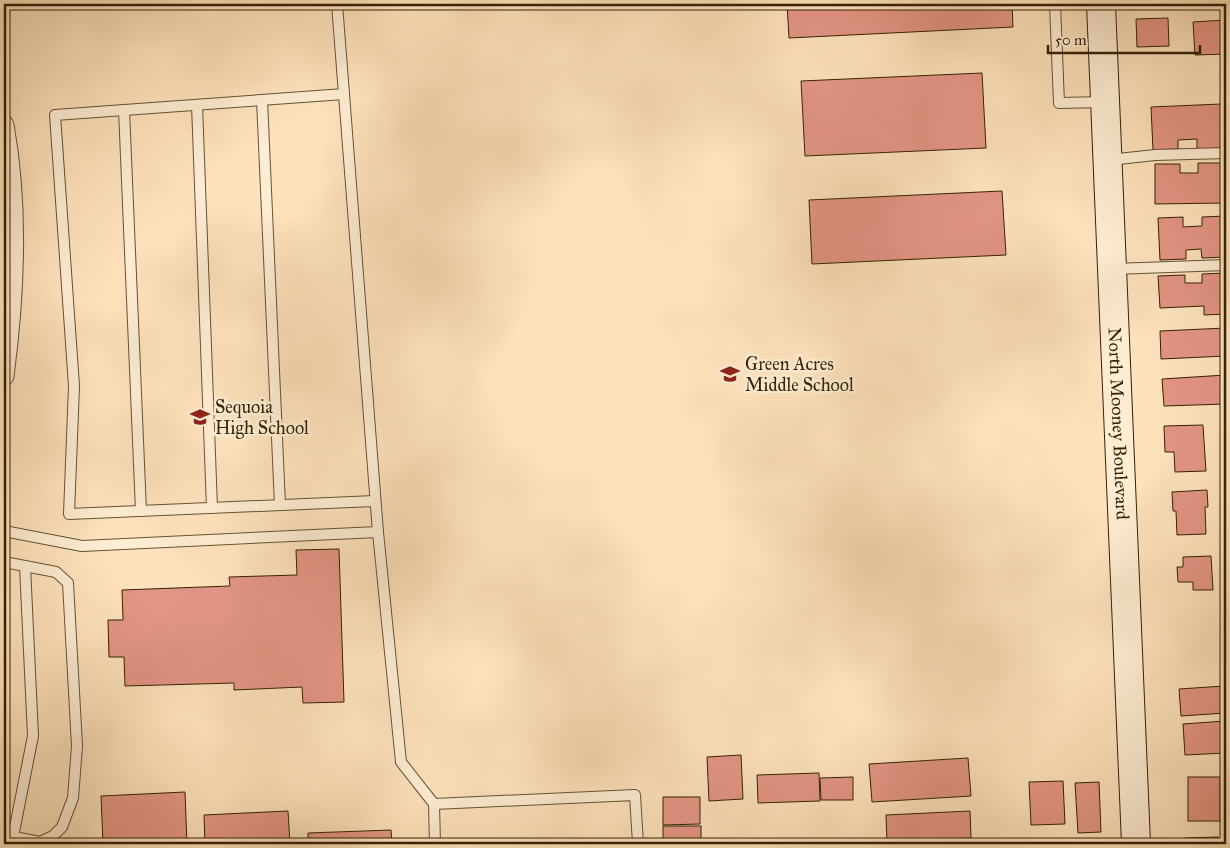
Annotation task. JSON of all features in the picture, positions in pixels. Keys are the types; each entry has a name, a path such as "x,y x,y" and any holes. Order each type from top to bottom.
{"street":[{"name":"North Mooney Boulevard","path":"1101,4 1136,844"},
{"path":"4,125 11,187 14,274 4,376"}],"lane":[{"path":"337,4 375,501 401,762 434,804 435,844"},
{"path":"1055,4 1059,103 1106,102"},
{"path":"344,94 56,115 74,386 68,514 375,501"},
{"path":"262,100 280,505"},
{"path":"197,105 212,508"},
{"path":"124,110 141,511"},
{"path":"1108,161 1155,155 1226,153"},
{"path":"1112,269 1226,265"},
{"path":"4,531 82,546 378,532"},
{"path":"4,562 25,566 56,572 68,583 77,746 73,798 62,827 53,836 40,842 8,836 33,736 25,566"},
{"path":"434,804 635,795 638,844"}],"building":[{"path":"589,4 648,4 590,7"},
{"path":"787,4 1012,4 1013,27 789,38"},
{"path":"1168,18 1169,46 1137,47 1136,19"},
{"path":"1226,20 1226,54 1195,55 1193,22"},
{"path":"982,73 986,148 805,156 801,81"},
{"path":"1221,104 1223,148 1197,149 1197,139 1178,140 1178,149 1153,150 1151,107"},
{"path":"1198,163 1223,163 1224,203 1155,204 1155,164 1180,164 1180,173 1198,173"},
{"path":"1002,191 1006,255 812,264 809,200"},
{"path":"1226,216 1226,257 1202,258 1201,249 1186,250 1186,259 1160,260 1158,218 1183,217 1183,227 1202,226 1202,217"},
{"path":"1226,273 1226,314 1204,315 1204,306 1160,308 1158,276 1185,275 1185,283 1202,283 1202,274"},
{"path":"1226,328 1226,356 1161,359 1160,331"},
{"path":"1226,375 1226,404 1164,406 1162,379"},
{"path":"1203,425 1206,471 1175,472 1174,452 1165,452 1164,426"},
{"path":"1207,490 1208,507 1205,507 1206,534 1177,535 1176,511 1173,511 1172,492"},
{"path":"339,549 344,702 303,703 302,687 234,690 234,683 125,686 124,657 109,657 108,620 123,620 122,590 230,586 229,577 297,575 296,550"},
{"path":"1211,556 1213,590 1193,590 1193,582 1178,582 1177,567 1183,567 1183,557"},
{"path":"1224,686 1226,713 1181,716 1179,689"},
{"path":"1226,721 1226,753 1185,755 1183,724"},
{"path":"741,755 743,799 709,801 707,757"},
{"path":"968,758 971,796 872,802 869,764"},
{"path":"819,773 820,801 758,803 757,775"},
{"path":"853,777 853,800 821,800 820,778"},
{"path":"1188,777 1220,777 1220,821 1188,821"},
{"path":"1063,781 1065,824 1031,825 1029,782"},
{"path":"1099,782 1101,832 1078,833 1075,783"},
{"path":"185,792 187,844 103,844 101,796"},
{"path":"663,797 700,797 700,824 663,825"},
{"path":"288,811 290,844 205,844 204,815"},
{"path":"970,811 971,838 887,842 886,815"},
{"path":"663,826 701,826 701,844 663,844"},
{"path":"391,830 392,844 308,844 308,833"},
{"path":"1224,833 1226,833 1226,844 1224,844"},
{"path":"1218,837 1218,844 1185,844 1185,838"}],"place":[{"name":"Green Acres Middle School","path":"730,374"},
{"name":"Sequoia High School","path":"200,417"}]}
